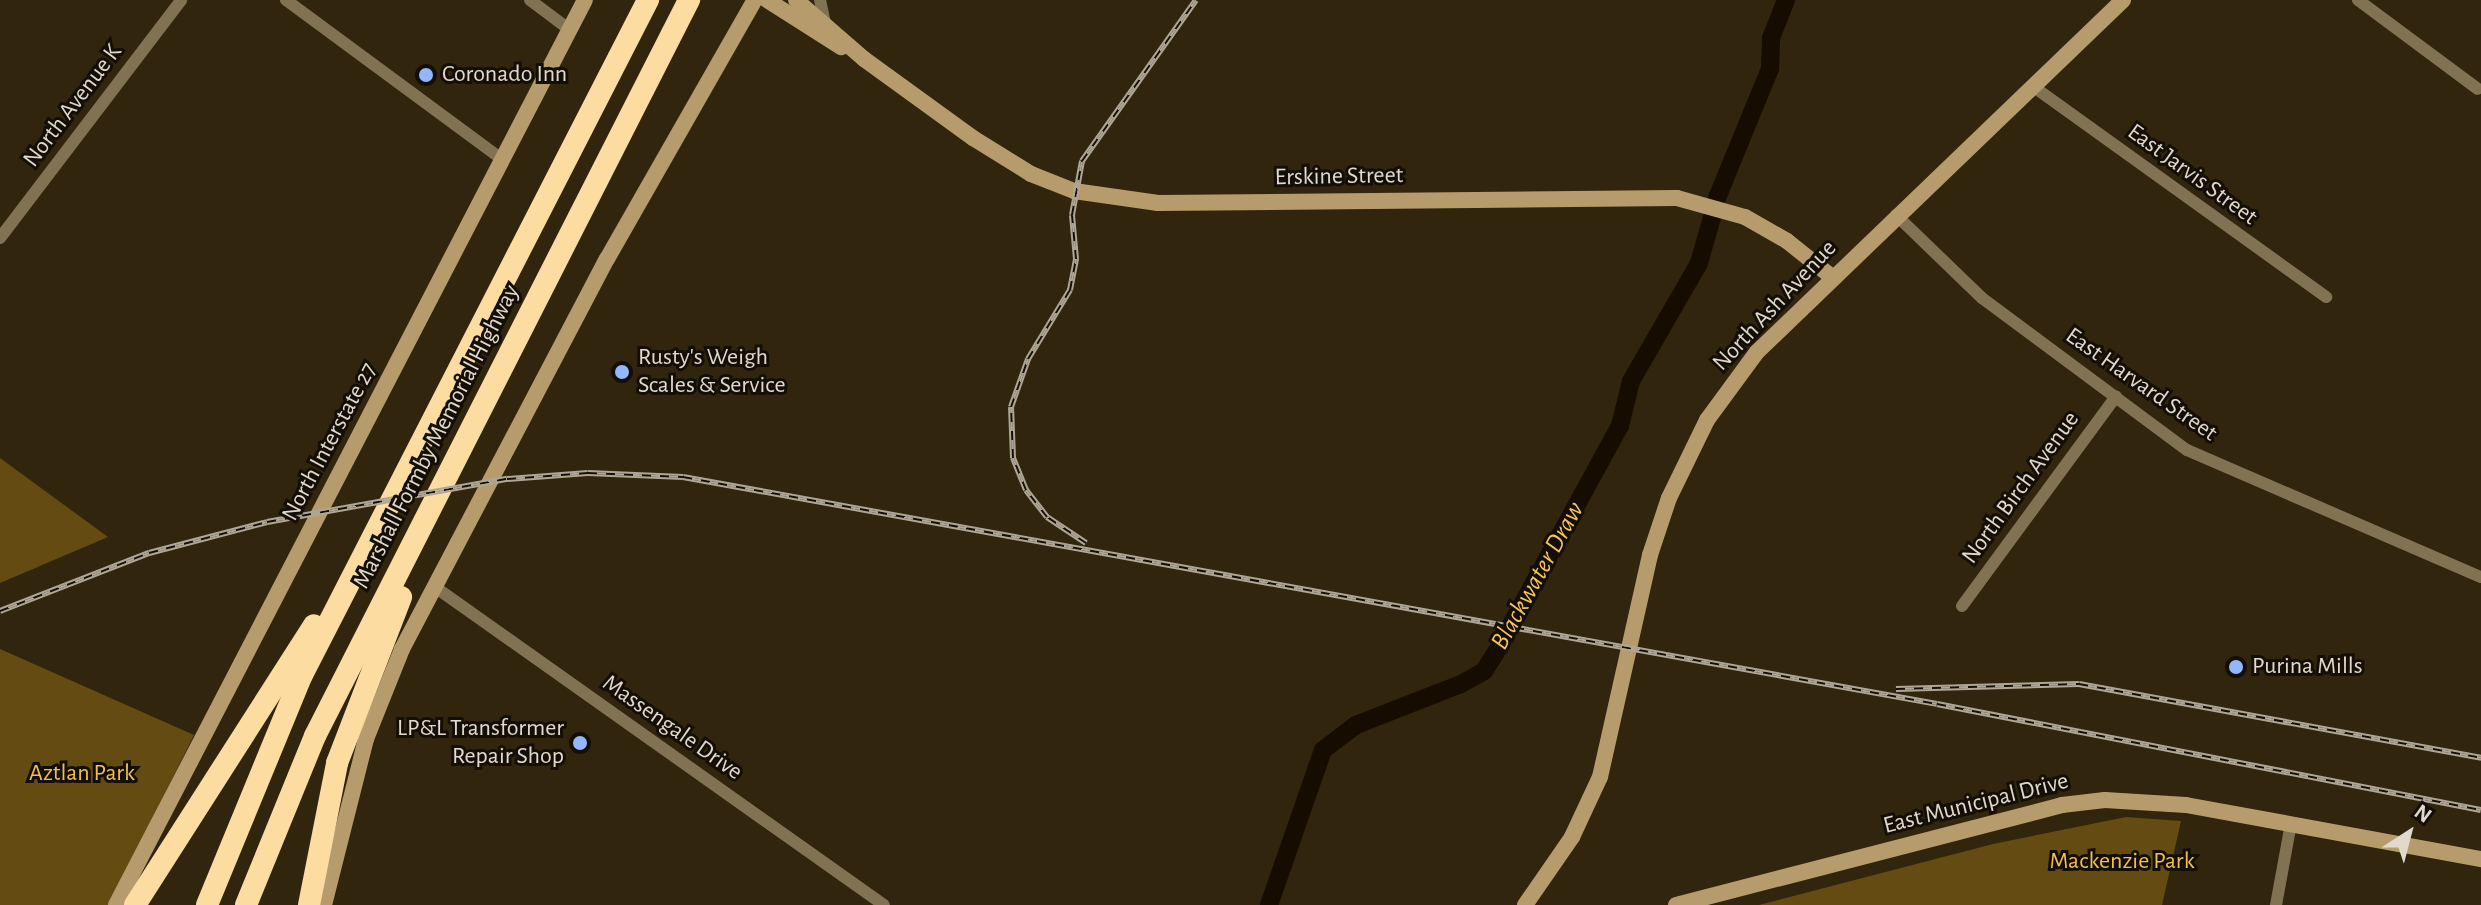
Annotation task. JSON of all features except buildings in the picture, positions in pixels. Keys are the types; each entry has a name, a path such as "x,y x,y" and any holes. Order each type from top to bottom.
{"highway":[{"name":"Marshall Formby Memorial Highway","path":"207,905 275,734 355,570 648,0"},
{"name":"Marshall Formby Memorial Highway","path":"246,905 315,736 689,0"},
{"path":"309,905 328,798 356,705 479,410"},
{"path":"135,905 303,641 355,570"}],"street":[{"name":"North Avenue K","path":"0,238 181,0"},
{"path":"286,0 503,160"},
{"path":"530,0 570,30"},
{"name":"North Interstate 27","path":"116,905 585,0"},
{"path":"324,905 382,691 607,259 755,0"},
{"name":"Erskine Street","path":"767,0 812,32 864,59"},
{"name":"Erskine Street","path":"796,0 864,59 1001,157 1052,184 1099,197 1158,203 1677,198 1719,206 1756,223 1832,277"},
{"path":"820,0 825,24"},
{"name":"North Ash Avenue","path":"1525,905 1572,837 1600,777 1650,555 1688,456 1757,352 2123,0"},
{"path":"2358,0 2478,89"},
{"name":"East Jarvis Street","path":"2034,87 2326,297"},
{"name":"East Harvard Street","path":"1896,215 1982,298 2187,450 2481,577"},
{"name":"North Birch Avenue","path":"1962,606 2116,396"},
{"name":"Massengale Drive","path":"435,587 884,905"},
{"name":"East Municipal Drive","path":"1676,905 2062,805 2155,801 2481,859"},
{"path":"2276,905 2291,823"}],"green space":[{"path":"0,458 108,537 0,583"},
{"name":"Aztlan Park","path":"0,649 194,735 109,905 0,905"},
{"name":"Mackenzie Park","path":"2126,817 2181,821 2162,905 1759,905 1993,844"}],"waterway":[{"name":"Blackwater Draw","path":"1717,198 1770,69 1771,38 1786,0"},
{"name":"Blackwater Draw","path":"1269,905 1323,750 1356,725 1461,684 1484,671 1495,654 1620,426 1631,381 1699,263 1713,214"}],"railway":[{"path":"1086,543 1047,517 1026,490 1013,458 1011,407 1028,359 1070,290 1076,259 1072,215 1082,161 1196,0"},
{"path":"0,611 149,553 267,522 507,479 588,473 683,477 1937,704 2481,810"},
{"path":"1896,689 2079,684 2481,758"}],"place":[{"name":"Coronado Inn","path":"426,75"},
{"name":"Rusty's Weigh Scales & Service","path":"622,372"},
{"name":"Purina Mills","path":"2236,667"},
{"name":"LP&L Transformer Repair Shop","path":"580,743"}]}
